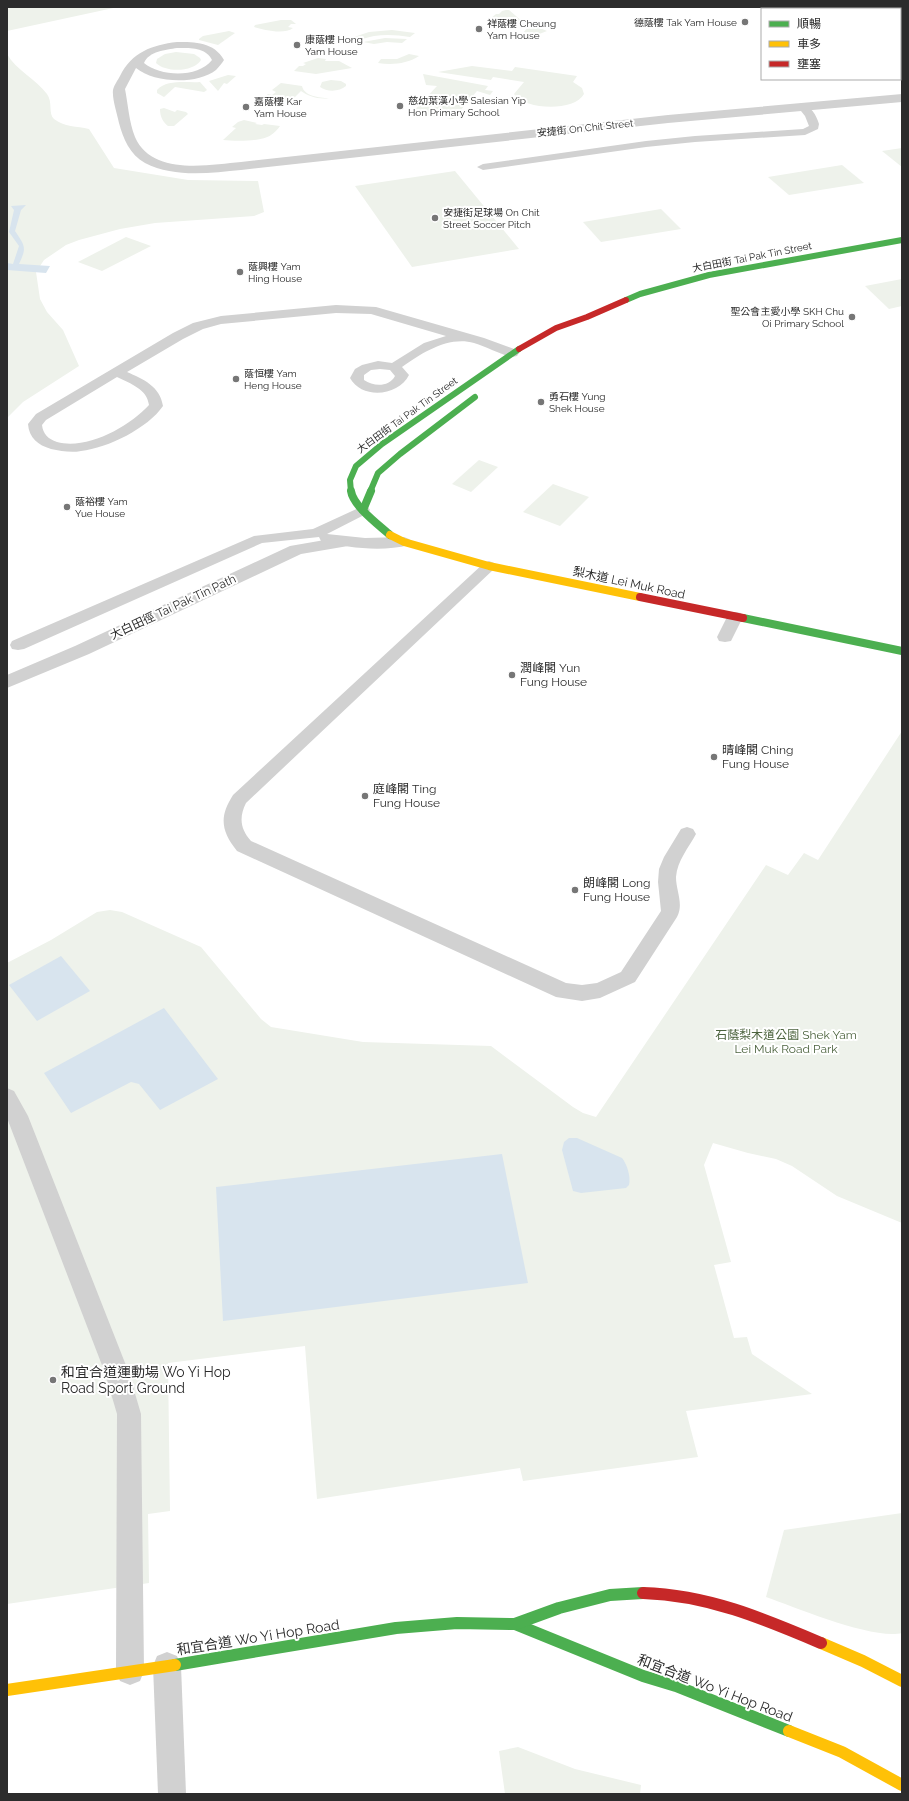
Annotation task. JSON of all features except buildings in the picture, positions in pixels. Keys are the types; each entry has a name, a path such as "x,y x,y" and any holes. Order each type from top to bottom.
{"street":[{"path":"121,97 121,95 138,85 173,76 199,73 216,65 218,60 217,54 211,50 201,47 170,42 144,54 139,59 138,64 142,69 155,74 173,76"},
{"name":"安捷街 On Chit Street","path":"139,59 124,79 119,89 129,138 137,152 145,158 172,168 188,170 668,119 902,98"},
{"name":"大白田街 Tai Pak Tin Street","path":"363,510 352,496 350,480 356,466 382,444 512,352 556,328 587,318 640,294 709,275 902,240"},
{"name":"大白田街 Tai Pak Tin Street","path":"555,339 587,318"},
{"path":"363,510 378,473 400,454 481,392"},
{"name":"梨木道 Lei Muk Road","path":"363,510 388,534 404,542 489,566 902,651"},
{"name":"大白田徑 Tai Pak Tin Path","path":"7,682 82,650 296,550 342,542"},
{"name":"和宜合道 Wo Yi Hop Road","path":"7,1690 167,1666 396,1628 456,1623 515,1624 559,1608 610,1595 652,1593 686,1596 753,1615 863,1661 902,1681"},
{"name":"和宜合道 Wo Yi Hop Road","path":"515,1624 630,1671 690,1692 842,1752 902,1785"}],"lane":[{"path":"483,167 646,144 694,139 805,132 814,127 814,124 809,114 802,106"},
{"path":"117,372 149,389 156,398 156,406 148,416 105,441 88,446 72,448 57,446 46,443 38,436 35,430 35,424 41,417 117,372 178,336 198,326 229,319 336,309 372,310 512,352"},
{"path":"394,367 423,347 442,340 468,338"},
{"path":"18,645 259,539 316,533 363,510"},
{"name":"大白田徑 Tai Pak Tin Path","path":"316,533 342,542 368,544 404,542"},
{"path":"489,566 239,799 232,811 232,825 236,838 244,846 563,991 582,993 600,990 628,977 670,912 672,903 667,881 667,871 687,834"},
{"path":"725,637 734,617"},
{"path":"10,1110 117,1374 129,1414 130,1671"},
{"path":"167,1666 172,1794"}],"green space":[{"path":"7,7 118,7 7,31"},
{"path":"506,10 509,10 523,22 519,23 507,20 506,22 493,20 491,18"},
{"path":"281,20 291,20 296,24 291,24 288,27 293,28 289,30 279,32 254,27 255,25"},
{"path":"529,26 547,31 529,38 517,40"},
{"path":"392,30 415,33 410,37 383,35 357,40 345,40 369,32"},
{"path":"229,31 235,33 218,45 199,40 203,36"},
{"path":"385,38 407,39 402,43 387,42 374,44 363,42"},
{"path":"176,52 194,54 201,60 192,67 180,70 166,68 156,63 157,59 165,54"},
{"path":"7,54 16,65 47,94 50,101 52,117 58,122 66,125 89,129 114,168 188,180 258,181 264,212 254,216 155,223 120,229 66,245 44,260 36,272 40,299 47,312 63,330 79,366 23,402 7,418"},
{"path":"409,54 419,56 410,61 399,63 378,63 381,59 397,59"},
{"path":"318,58 326,59 325,61 339,61 352,68 316,74 294,71 299,66 306,64 303,63"},
{"path":"472,66 512,71 515,67 577,76 573,82 582,88 584,94 579,100 570,104 549,107 538,106 520,99 514,94 524,82 493,77 491,80 438,72"},
{"path":"423,74 488,86 485,90 493,91 490,95 477,91 453,119 412,113 437,86 426,85"},
{"path":"228,75 236,76 227,84 224,83 218,91 209,81"},
{"path":"331,80 341,81 346,84 346,86 333,91 320,87 322,82"},
{"path":"177,82 200,82 207,90 204,92 175,87 164,97 157,93 157,90 166,84"},
{"path":"281,83 302,86 303,89 309,94 317,97 329,98 314,97 301,91 289,103 281,101 279,103 262,99 268,94 272,95 276,92 272,90"},
{"path":"164,108 175,112 177,110 186,112 188,114 174,126 168,126 161,117 160,109"},
{"path":"244,120 257,123 255,124 280,126 271,135 261,139 234,141 223,140 236,128 232,127 238,122"},
{"path":"902,148 902,167 882,151"},
{"path":"842,165 864,183 789,195 768,177"},
{"name":"安捷街足球場 On Chit Street Soccer Pitch","path":"455,171 519,249 412,267 355,186"},
{"path":"661,209 681,229 601,242 583,222"},
{"path":"126,237 151,246 102,271 78,262"},
{"path":"902,279 902,306 889,309 865,286"},
{"path":"479,460 498,467 471,492 452,484"},
{"path":"553,484 589,497 560,526 523,512"},
{"name":"石蔭梨木道公園 Shek Yam Lei Muk Road Park","path":"902,731 902,1223 837,1196 792,1166 776,1159 713,1143 704,1165 731,1262 714,1265 734,1338 747,1337 752,1354 812,1394 686,1411 698,1457 523,1481 520,1468 317,1499 305,1346 168,1363 170,1511 148,1514 149,1583 7,1604 7,963 51,940 97,912 110,910 122,912 201,947 261,1019 271,1027 363,1042 491,1046 573,1107 583,1113 596,1117 766,865 788,875 804,853 818,860"},
{"path":"902,1513 902,1633 889,1634 854,1628 766,1597 784,1530"},
{"path":"518,1747 575,1769 641,1785 640,1794 505,1794 499,1751"}],"shaded area":[{"path":"26,205 21,210 15,231 24,247 19,264 50,266 46,273 7,270 7,263 13,264 19,246 9,232 14,210 11,206"},
{"path":"61,956 90,991 37,1021 9,985"},
{"path":"164,1008 218,1079 160,1110 139,1084 131,1082 71,1113 44,1073"},
{"path":"569,1138 577,1138 622,1158 628,1171 629,1185 626,1188 581,1193 573,1191 562,1150 564,1142"},
{"path":"502,1154 528,1283 223,1321 216,1187"}],"traffic: fast":[{"path":"626,300 640,294 709,275 902,240"},
{"path":"390,535 363,510 352,496 350,480 356,466 382,444 519,349"},
{"path":"363,510 378,473 400,454 475,397"},
{"path":"743,618 902,651"},
{"path":"175,1665 396,1628 457,1623 515,1624 559,1608 610,1595 643,1593"},
{"path":"515,1624 643,1676 676,1686 789,1731"}],"traffic: slow":[{"path":"390,535 404,542 489,566 640,597"},
{"path":"821,1643 863,1661 902,1681"},
{"path":"7,1690 175,1665"},
{"path":"789,1731 842,1752 902,1785"}],"traffic: jam":[{"path":"519,349 556,328 587,317 626,300"},
{"path":"640,597 743,618"},
{"path":"643,1593 666,1594 712,1602 779,1625 821,1643"}],"place":[{"name":"德蔭樓 Tak Yam House","path":"745,22"},
{"name":"祥蔭樓 Cheung Yam House","path":"479,29"},
{"name":"康蔭樓 Hong Yam House","path":"297,45"},
{"name":"慈幼葉漢小學 Salesian Yip Hon Primary School","path":"400,106"},
{"name":"嘉蔭樓 Kar Yam House","path":"246,107"},
{"name":"安捷街足球場 On Chit Street Soccer Pitch","path":"435,218"},
{"name":"蔭興樓 Yam Hing House","path":"240,272"},
{"name":"聖公會主愛小學 SKH Chu Oi Primary School","path":"852,317"},
{"name":"蔭恒樓 Yam Heng House","path":"236,379"},
{"name":"勇石樓 Yung Shek House","path":"541,402"},
{"name":"蔭裕樓 Yam Yue House","path":"67,507"},
{"name":"潤峰閣 Yun Fung House","path":"512,675"},
{"name":"晴峰閣 Ching Fung House","path":"714,757"},
{"name":"庭峰閣 Ting Fung House","path":"365,796"},
{"name":"朗峰閣 Long Fung House","path":"575,890"},
{"name":"和宜合道運動場 Wo Yi Hop Road Sport Ground","path":"53,1380"}]}
